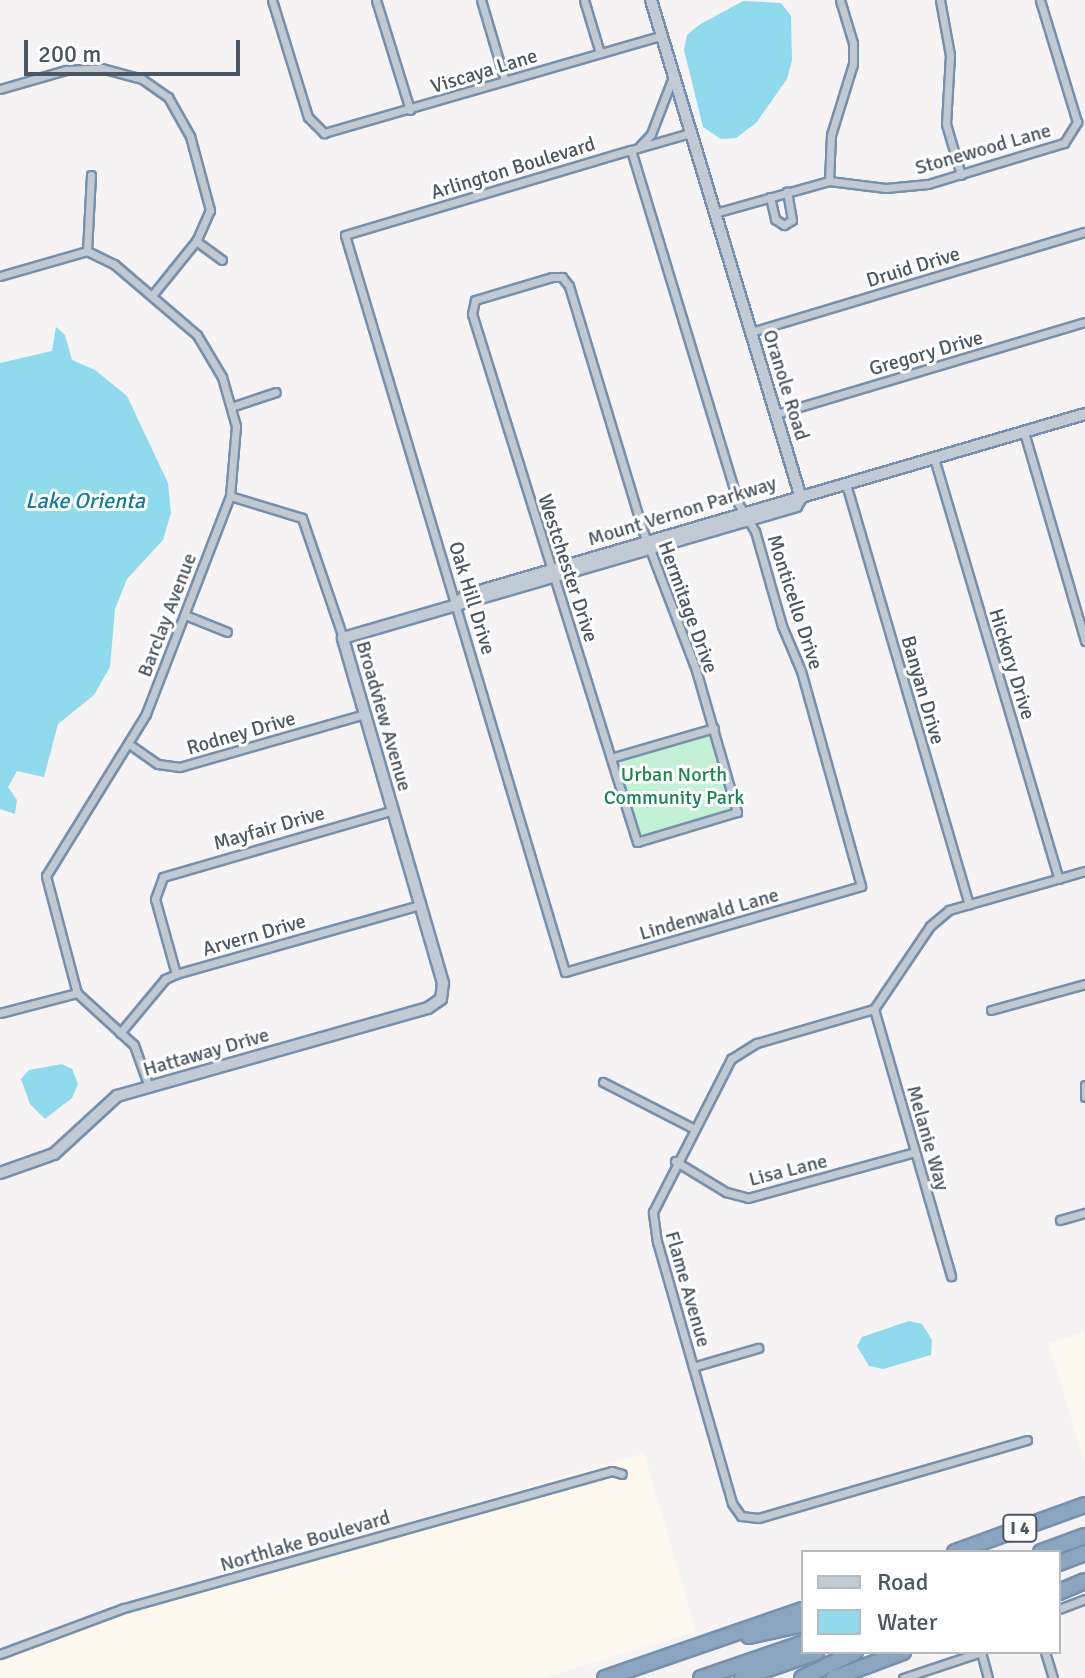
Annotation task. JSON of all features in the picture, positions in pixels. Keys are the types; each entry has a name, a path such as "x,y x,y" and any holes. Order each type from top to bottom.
{"highway":[{"name":"I 4","path":"961,1550 1085,1505"},
{"path":"1046,1550 1085,1536"},
{"path":"1061,1562 1085,1553"},
{"path":"1061,1591 1085,1581"},
{"path":"605,1678 801,1611"},
{"path":"726,1638 801,1624"},
{"path":"701,1678 801,1644"},
{"path":"742,1678 811,1654"},
{"path":"802,1678 851,1654"},
{"path":"834,1678 898,1654"}],"street":[{"name":"Viscaya Lane","path":"272,0 316,131 336,132 661,36"},
{"path":"376,0 410,110"},
{"path":"481,0 505,81"},
{"path":"584,0 600,53"},
{"name":"Oranole Road","path":"651,0 801,498"},
{"path":"829,181 831,135 853,64 853,43 840,0"},
{"path":"940,0 950,55 946,124 961,175"},
{"name":"Stonewood Lane","path":"715,213 829,181 908,187 1056,147 1073,133 1077,122 1040,0"},
{"path":"0,89 83,68 101,68 156,86 181,117 208,194 210,210 196,241 154,293"},
{"path":"640,147 651,134 673,77"},
{"name":"Arlington Boulevard","path":"345,235 690,133"},
{"name":"Monticello Drive","path":"631,150 745,517 801,671 861,886"},
{"path":"0,276 87,251 91,175"},
{"path":"770,197 775,219 784,225 792,220 787,191"},
{"name":"Druid Drive","path":"751,332 1085,232"},
{"name":"Oak Hill Drive","path":"345,235 565,972"},
{"path":"196,241 222,260"},
{"name":"Barclay Avenue","path":"77,993 46,876 129,744 185,615 230,496 237,450 231,407 211,356 154,293 87,251"},
{"name":"Westchester Drive","path":"562,277 472,304 637,842"},
{"name":"Hermitage Drive","path":"562,277 649,546 714,728 737,812 637,842"},
{"name":"Gregory Drive","path":"776,414 1085,322"},
{"path":"231,407 276,392"},
{"path":"801,498 1085,414"},
{"path":"1024,432 1085,641"},
{"name":"Hickory Drive","path":"934,458 1059,879"},
{"name":"Banyan Drive","path":"846,484 969,904"},
{"name":"Broadview Avenue","path":"230,496 290,511 309,527 443,983 441,999"},
{"name":"Mount Vernon Parkway","path":"343,638 457,603 470,604 553,574 745,517 796,506 801,498"},
{"path":"185,615 227,632"},
{"name":"Rodney Drive","path":"129,744 158,764 180,767 365,714"},
{"path":"611,758 714,728"},
{"name":"Mayfair Drive","path":"176,974 155,899 157,884 169,873 393,810"},
{"path":"874,1009 938,916 969,904 1085,871"},
{"name":"Lindenwald Lane","path":"565,972 861,886"},
{"name":"Arvern Drive","path":"120,1033 165,979 176,974 420,905"},
{"path":"991,1010 1085,984"},
{"path":"0,1013 77,993 140,1054 149,1087"},
{"name":"Hattaway Drive","path":"0,1173 54,1154 104,1104 149,1087 428,1008 441,999"},
{"name":"Flame Avenue","path":"874,1009 743,1050 723,1068 657,1198 653,1225 732,1503 749,1519 1027,1440"},
{"name":"Melanie Way","path":"874,1009 951,1276"},
{"path":"603,1082 693,1128"},
{"path":"1085,1085 1085,1097"},
{"name":"Lisa Lane","path":"675,1161 726,1192 748,1198 915,1152"},
{"path":"1060,1220 1085,1213"},
{"path":"693,1367 758,1348"},
{"name":"Northlake Boulevard","path":"0,1654 124,1608 515,1497 612,1471 622,1474"},
{"path":"515,1497 517,1506"},
{"path":"1061,1608 1085,1599"},
{"path":"903,1678 975,1654"},
{"path":"982,1654 988,1678"},
{"path":"1046,1654 1053,1678"}],"shaded area":[{"path":"1085,1332 1085,1463 1048,1343"},
{"path":"644,1453 696,1631 544,1678 0,1678 0,1658 125,1612 512,1502 514,1511 521,1509 520,1499 612,1475 624,1479 628,1472 611,1467 217,1578"}],"green space":[{"name":"Urban North Community Park","path":"709,736 731,810 640,836 618,762"}],"water":[{"path":"743,1 781,3 791,16 792,60 787,79 756,123 736,138 721,139 703,127 684,50 687,35 699,25"},
{"name":"Lake Orienta","path":"56,327 65,335 72,360 95,370 127,396 168,483 171,513 163,540 127,579 115,609 110,667 94,695 58,724 44,777 17,771 8,787 17,800 15,814 0,809 0,363 52,351"},
{"path":"62,1064 72,1069 78,1084 72,1098 45,1119 30,1104 21,1079 29,1070"},
{"path":"909,1321 922,1324 932,1340 931,1355 883,1369 869,1366 857,1346 862,1337"}]}
